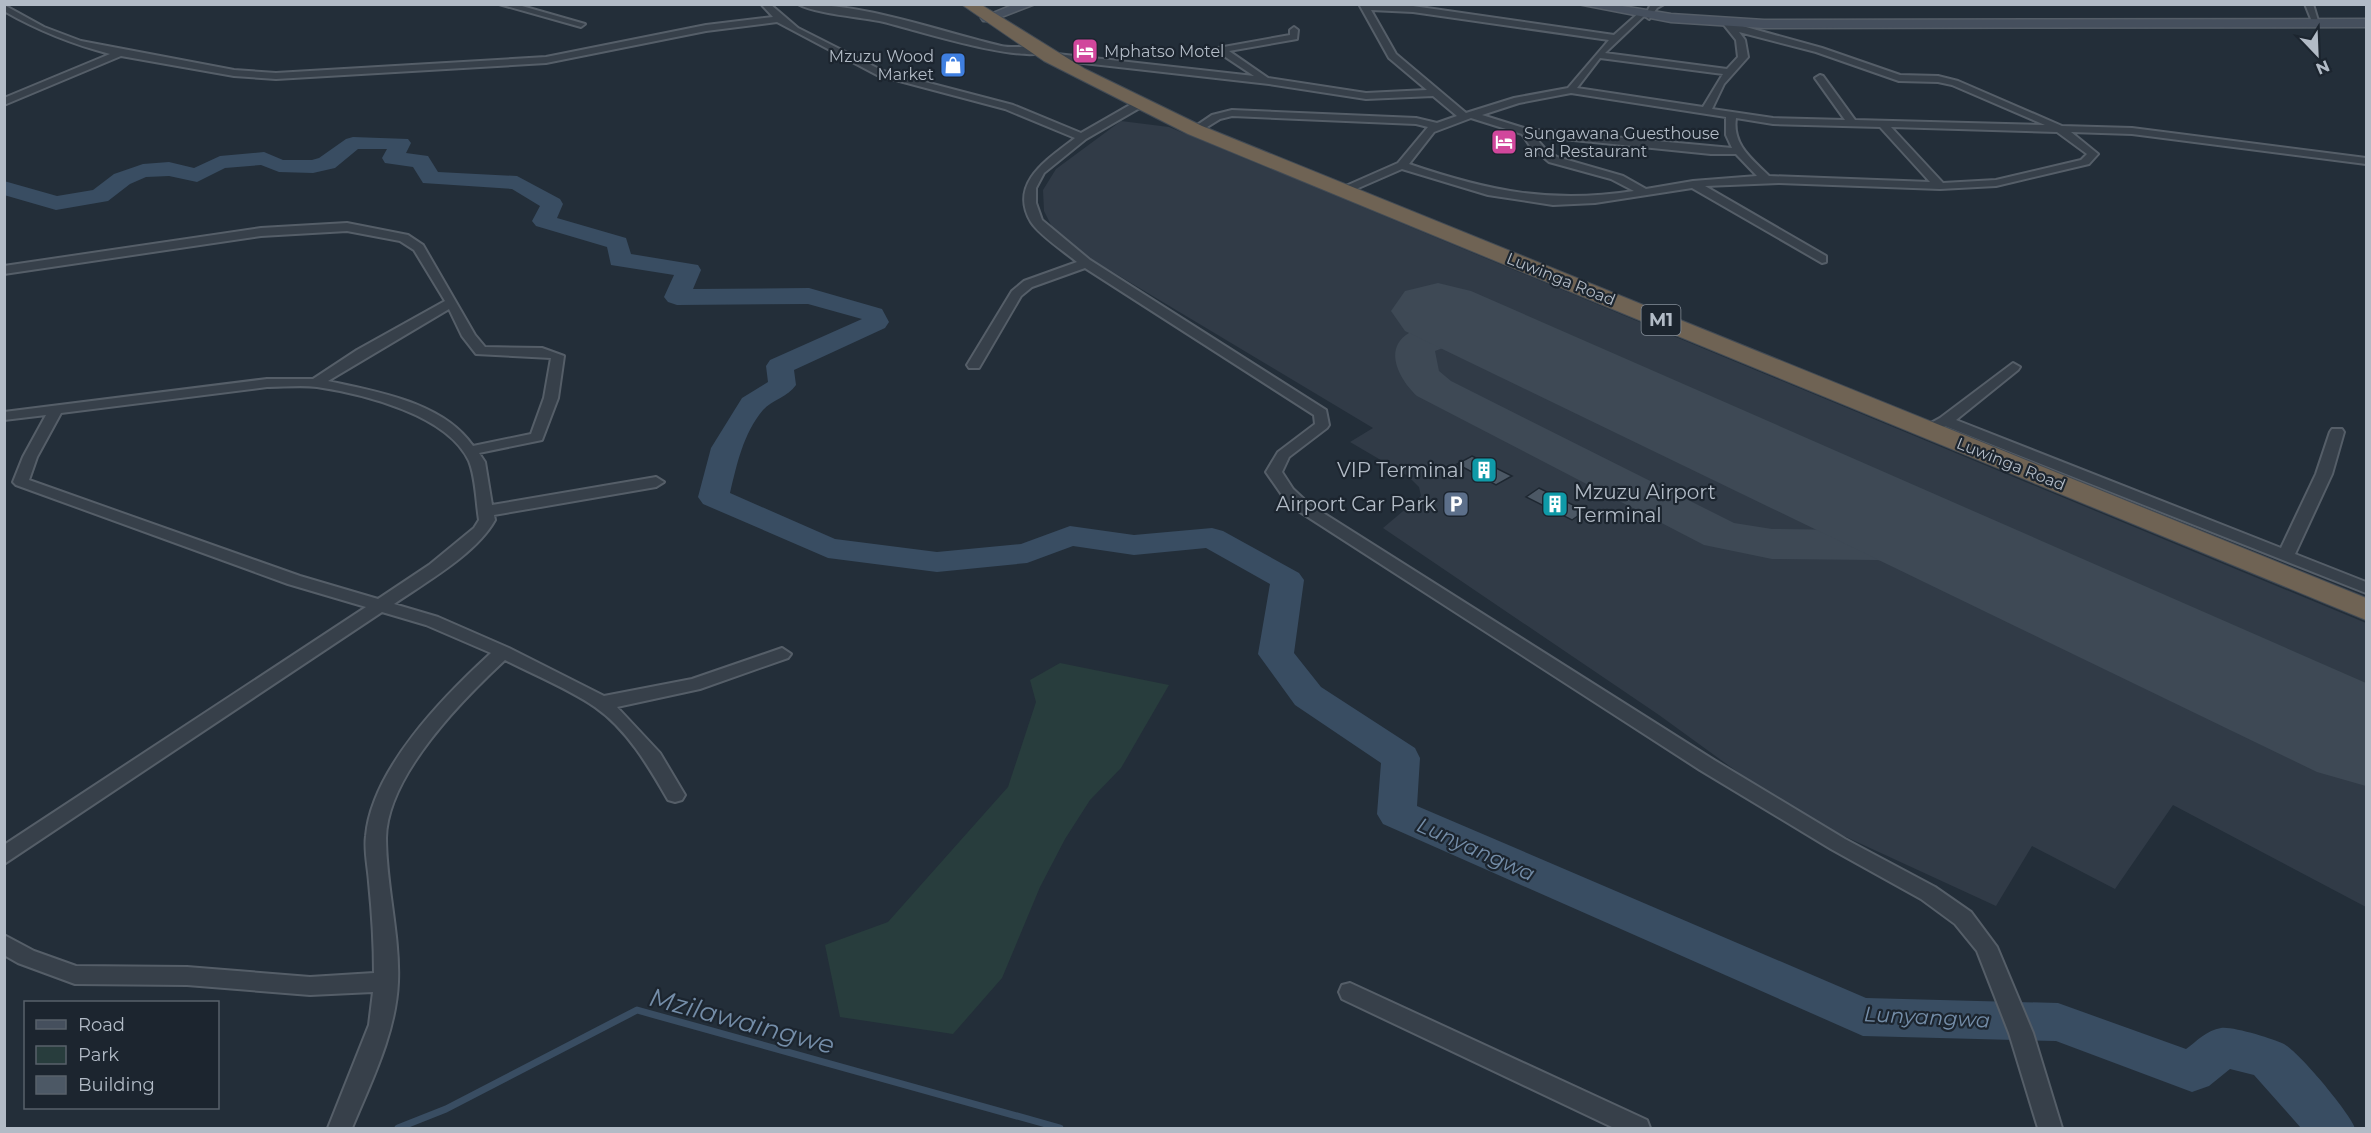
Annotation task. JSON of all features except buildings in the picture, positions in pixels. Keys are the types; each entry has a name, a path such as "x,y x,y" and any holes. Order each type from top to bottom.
{"highway":[{"name":"Luwinga Road","path":"978,11 1045,54 1139,104 1195,130 1343,191 1936,425 2367,610"}],"street":[{"path":"503,4 581,24"},
{"path":"765,4 778,19 880,73 1009,107 1082,137"},
{"name":"M1","path":"802,4 865,15 1014,52 1045,54"},
{"path":"978,11 1029,4"},
{"path":"1584,4 1645,15 1729,25 2367,23"},
{"path":"1571,90 1614,38 1654,6 1660,4"},
{"path":"2309,4 2316,22"},
{"path":"1364,6 1413,9 1614,38"},
{"path":"1364,6 1386,49 1434,93 1470,117 1526,132 1711,151 1740,151"},
{"path":"4,7 40,29 78,43 120,53 234,73 276,76 546,60 706,28 778,19"},
{"path":"1705,112 1729,72 1743,57 1744,51 1729,25"},
{"path":"1402,165 1464,186 1527,199 1574,201 1693,184 1767,180 1941,186 1996,183 2071,166 2091,158 2093,154 2057,127 1955,83 1938,79 1899,78 1819,50 1729,25"},
{"path":"1269,81 1221,50 1294,37 1294,30"},
{"path":"4,102 120,53"},
{"path":"1045,54 1269,81 1366,96 1434,93"},
{"path":"1598,55 1729,72"},
{"path":"1820,78 1853,124"},
{"path":"1343,191 1402,165 1430,130 1437,126 1517,100 1571,90 1773,121 1884,126 2057,127 2132,131 2367,161"},
{"path":"1139,104 1082,137 1040,171 1030,188 1030,203 1037,222 1086,263 1321,413 1322,425 1283,454 1274,472 1287,492 1303,507 1716,770 1949,907 1963,918 1986,947 2021,1033 2050,1128"},
{"path":"1195,130 1215,117 1232,113 1416,121 1437,126"},
{"path":"1731,116 1727,128 1730,140 1767,180"},
{"path":"1884,126 1941,186"},
{"path":"1526,132 1536,148 1548,158 1619,178 1644,192"},
{"path":"1693,184 1822,259"},
{"path":"4,270 261,232 347,227 404,238 418,248 452,302 469,336 481,351 542,352 557,356 551,398 537,437 469,451"},
{"path":"974,365 1016,294 1028,284 1086,263"},
{"path":"316,383 362,353 452,302"},
{"path":"1936,425 1986,391 2013,367"},
{"path":"4,416 267,383 316,383 367,394 418,411 447,426 459,436 477,462 487,511 487,520 481,531 435,569 4,856"},
{"path":"55,411 30,457 21,482 294,580 432,621 503,652 602,703 646,749 675,795"},
{"path":"1936,425 2367,588"},
{"path":"2285,557 2324,474 2337,432"},
{"path":"487,511 656,482"},
{"path":"340,1128 381,1025 387,982 376,836 379,820 408,757 425,733 446,706 503,652"},
{"path":"602,703 658,695 697,686 732,676 782,654"},
{"path":"4,944 26,957 75,975 187,976 310,986 387,982"},
{"path":"1350,992 1638,1128"}],"shaded area":[{"path":"1121,121 1169,127 2366,623 2366,907 2173,805 2115,889 2032,846 1996,906 1794,813 1659,715 1383,528 1421,496 1419,487 1408,476 1350,442 1373,428 1081,253 1052,227 1044,211 1043,190 1056,169"}],"green space":[{"path":"1060,663 1169,685 1121,768 1090,800 1065,839 1040,887 1002,978 953,1034 840,1017 825,945 888,922 1008,787 1036,702 1030,680"}],"waterway":[{"name":"Lunyangwa","path":"4,188 56,203 100,196 122,179 143,171 169,169 197,175 220,162 264,158 279,166 313,167 327,163 353,143 401,143 393,158 420,161 431,178 517,183 552,204 544,221 618,243 620,260 689,270 677,297 809,296 873,314 876,322 780,366 782,385 752,404 726,448 714,497 828,548 937,562 1027,553 1070,536 1134,545 1212,538 1287,580 1276,654 1308,696 1401,758 1397,814 1863,1017 2058,1022 2192,1072 2223,1047 2269,1059 2331,1128"},
{"name":"Mzilawaingwe","path":"398,1128 446,1109 637,1010 1060,1128"}],"taxiway":[{"path":"1497,338 1475,335 1446,335 1432,338 1421,343 1415,351 1415,362 1425,380 1441,393 1721,535 1772,544 1876,545"},
{"path":"1856,503 1874,521 1878,532 1876,545"},
{"path":"1876,545 1960,551"}],"runway":[{"path":"1438,311 2366,738"}],"place":[{"name":"Mphatso Motel","path":"1085,51"},
{"name":"Mzuzu Wood Market","path":"953,65"},
{"name":"Sungawana Guesthouse and Restaurant","path":"1504,142"},
{"name":"VIP Terminal","path":"1484,470"},
{"name":"Airport Car Park","path":"1456,504"},
{"name":"Mzuzu Airport Terminal","path":"1555,504"}]}
